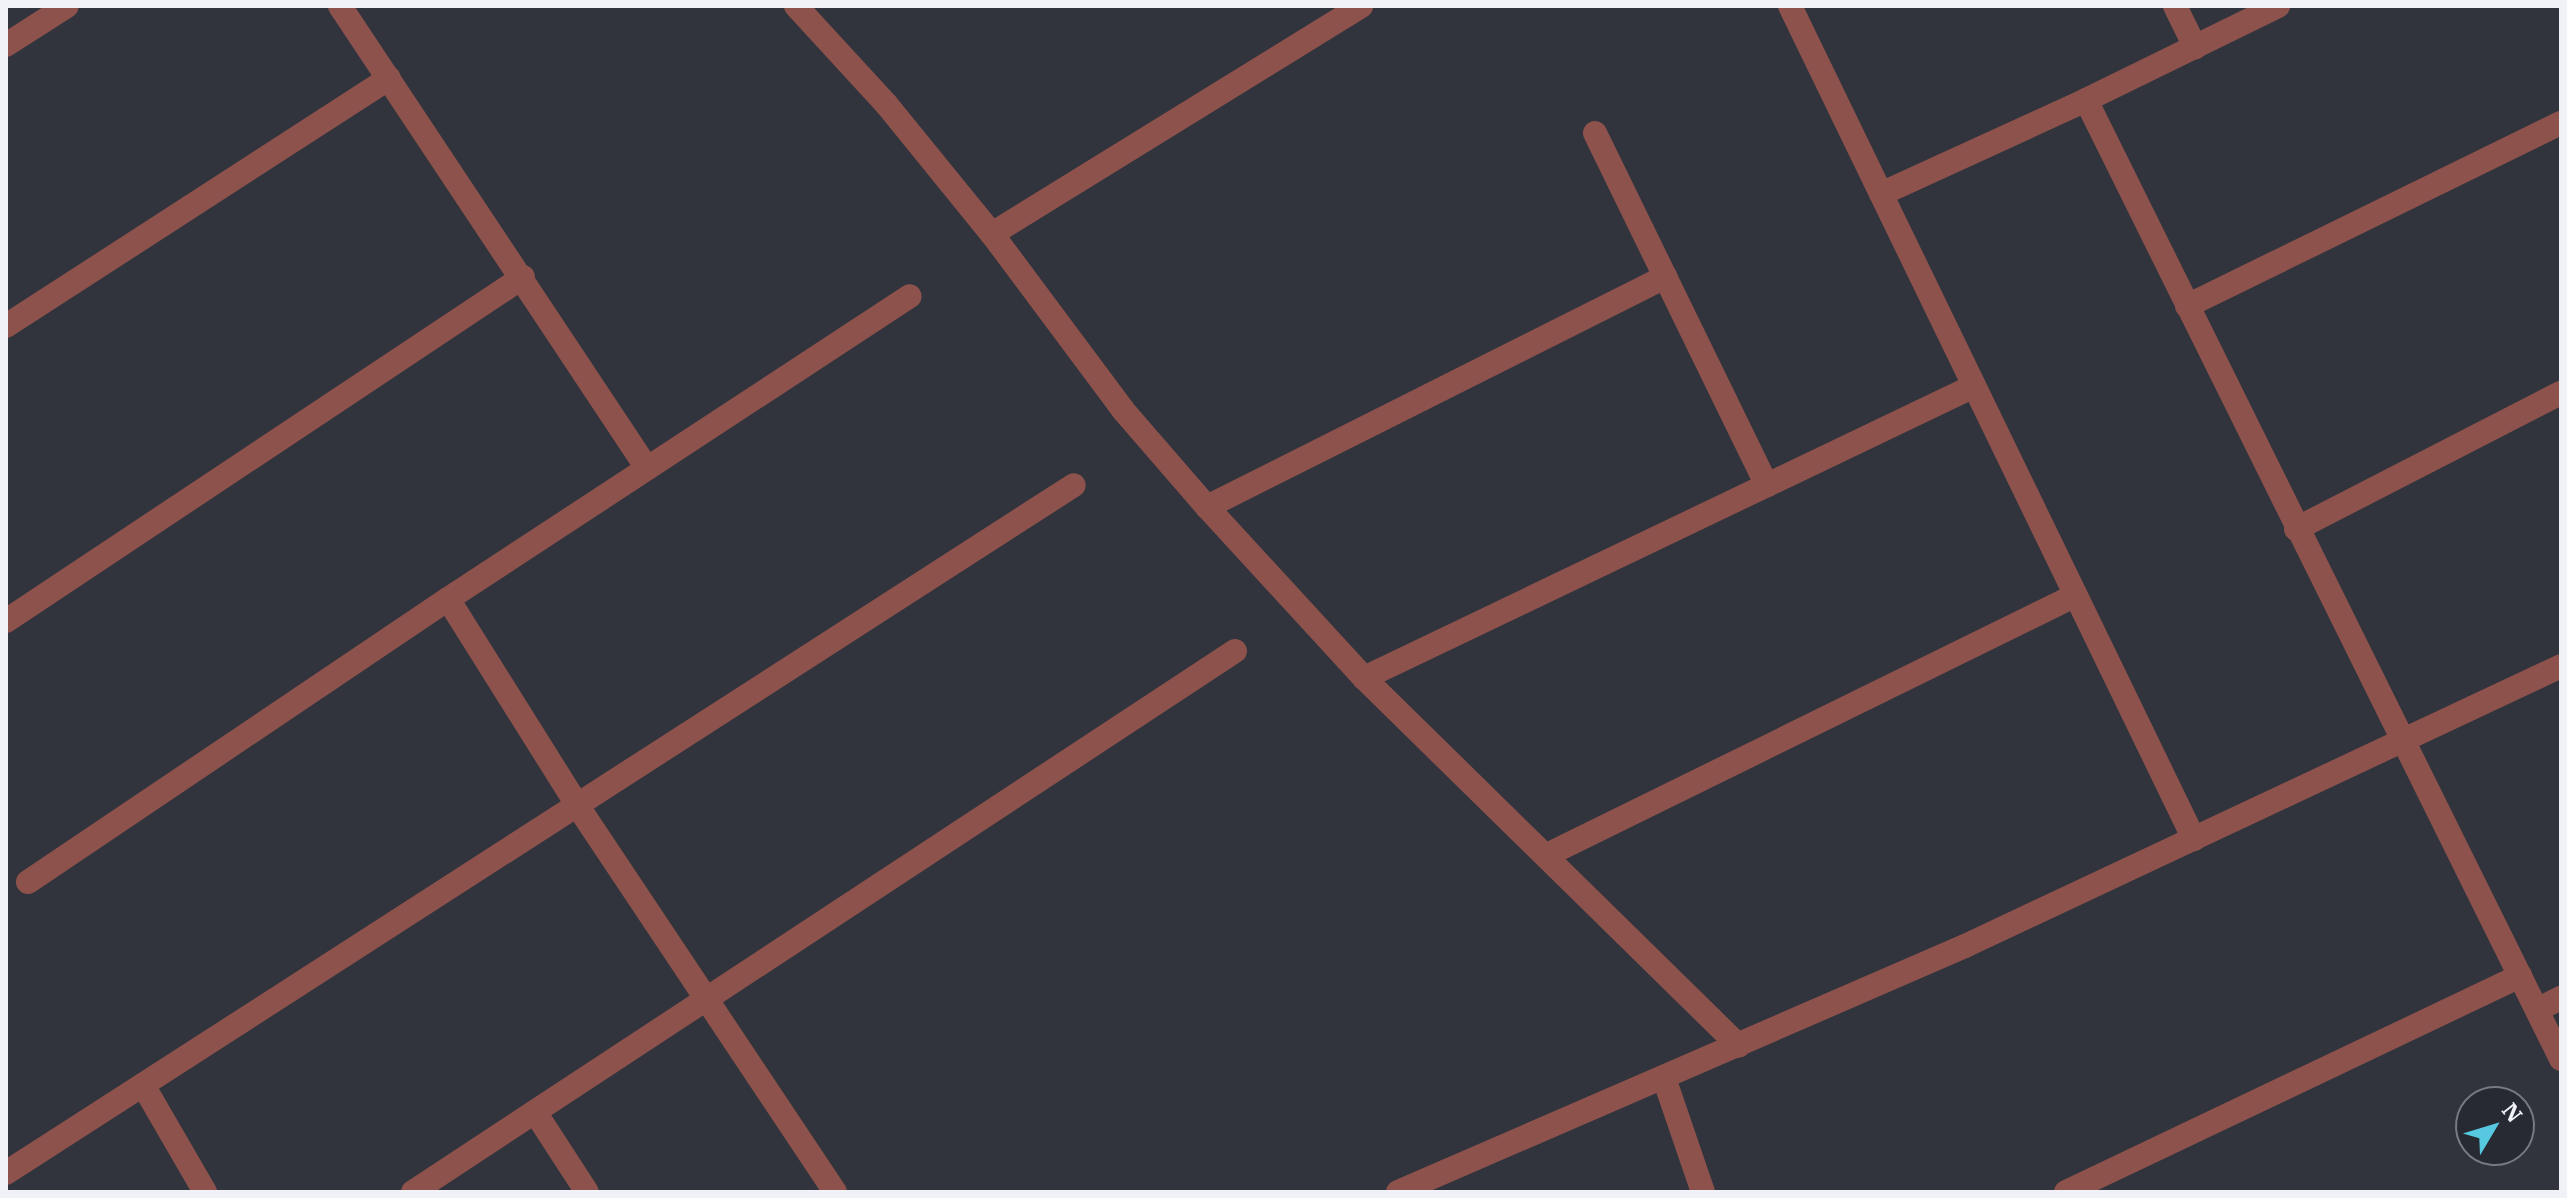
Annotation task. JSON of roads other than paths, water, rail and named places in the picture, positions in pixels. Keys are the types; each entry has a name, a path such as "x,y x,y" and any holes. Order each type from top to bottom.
{"street":[{"path":"6,45 67,6"},
{"path":"340,6 523,277 647,468"},
{"path":"796,6 887,105 992,234 1123,410 1207,507 1364,678 1739,1046"},
{"path":"992,234 1361,6"},
{"path":"1790,6 2194,839"},
{"path":"2175,6 2195,47"},
{"path":"1881,194 2086,100 2278,6"},
{"path":"6,326 389,78"},
{"path":"2086,100 2400,740 2561,1059"},
{"path":"2187,306 2561,123"},
{"path":"1595,133 1767,485"},
{"path":"6,621 523,277"},
{"path":"1207,507 1665,277"},
{"path":"28,882 448,599 910,296"},
{"path":"1364,678 1974,386"},
{"path":"2296,529 2561,393"},
{"path":"6,1173 1074,485"},
{"path":"1547,855 2076,595"},
{"path":"448,599 577,805 835,1192"},
{"path":"413,1192 1235,651"},
{"path":"1398,1192 1739,1046 2194,839 2561,666"},
{"path":"2066,1192 2520,976"},
{"path":"2537,1010 2561,998"},
{"path":"1664,1078 1703,1192"},
{"path":"143,1085 205,1192"},
{"path":"535,1112 587,1192"}]}
